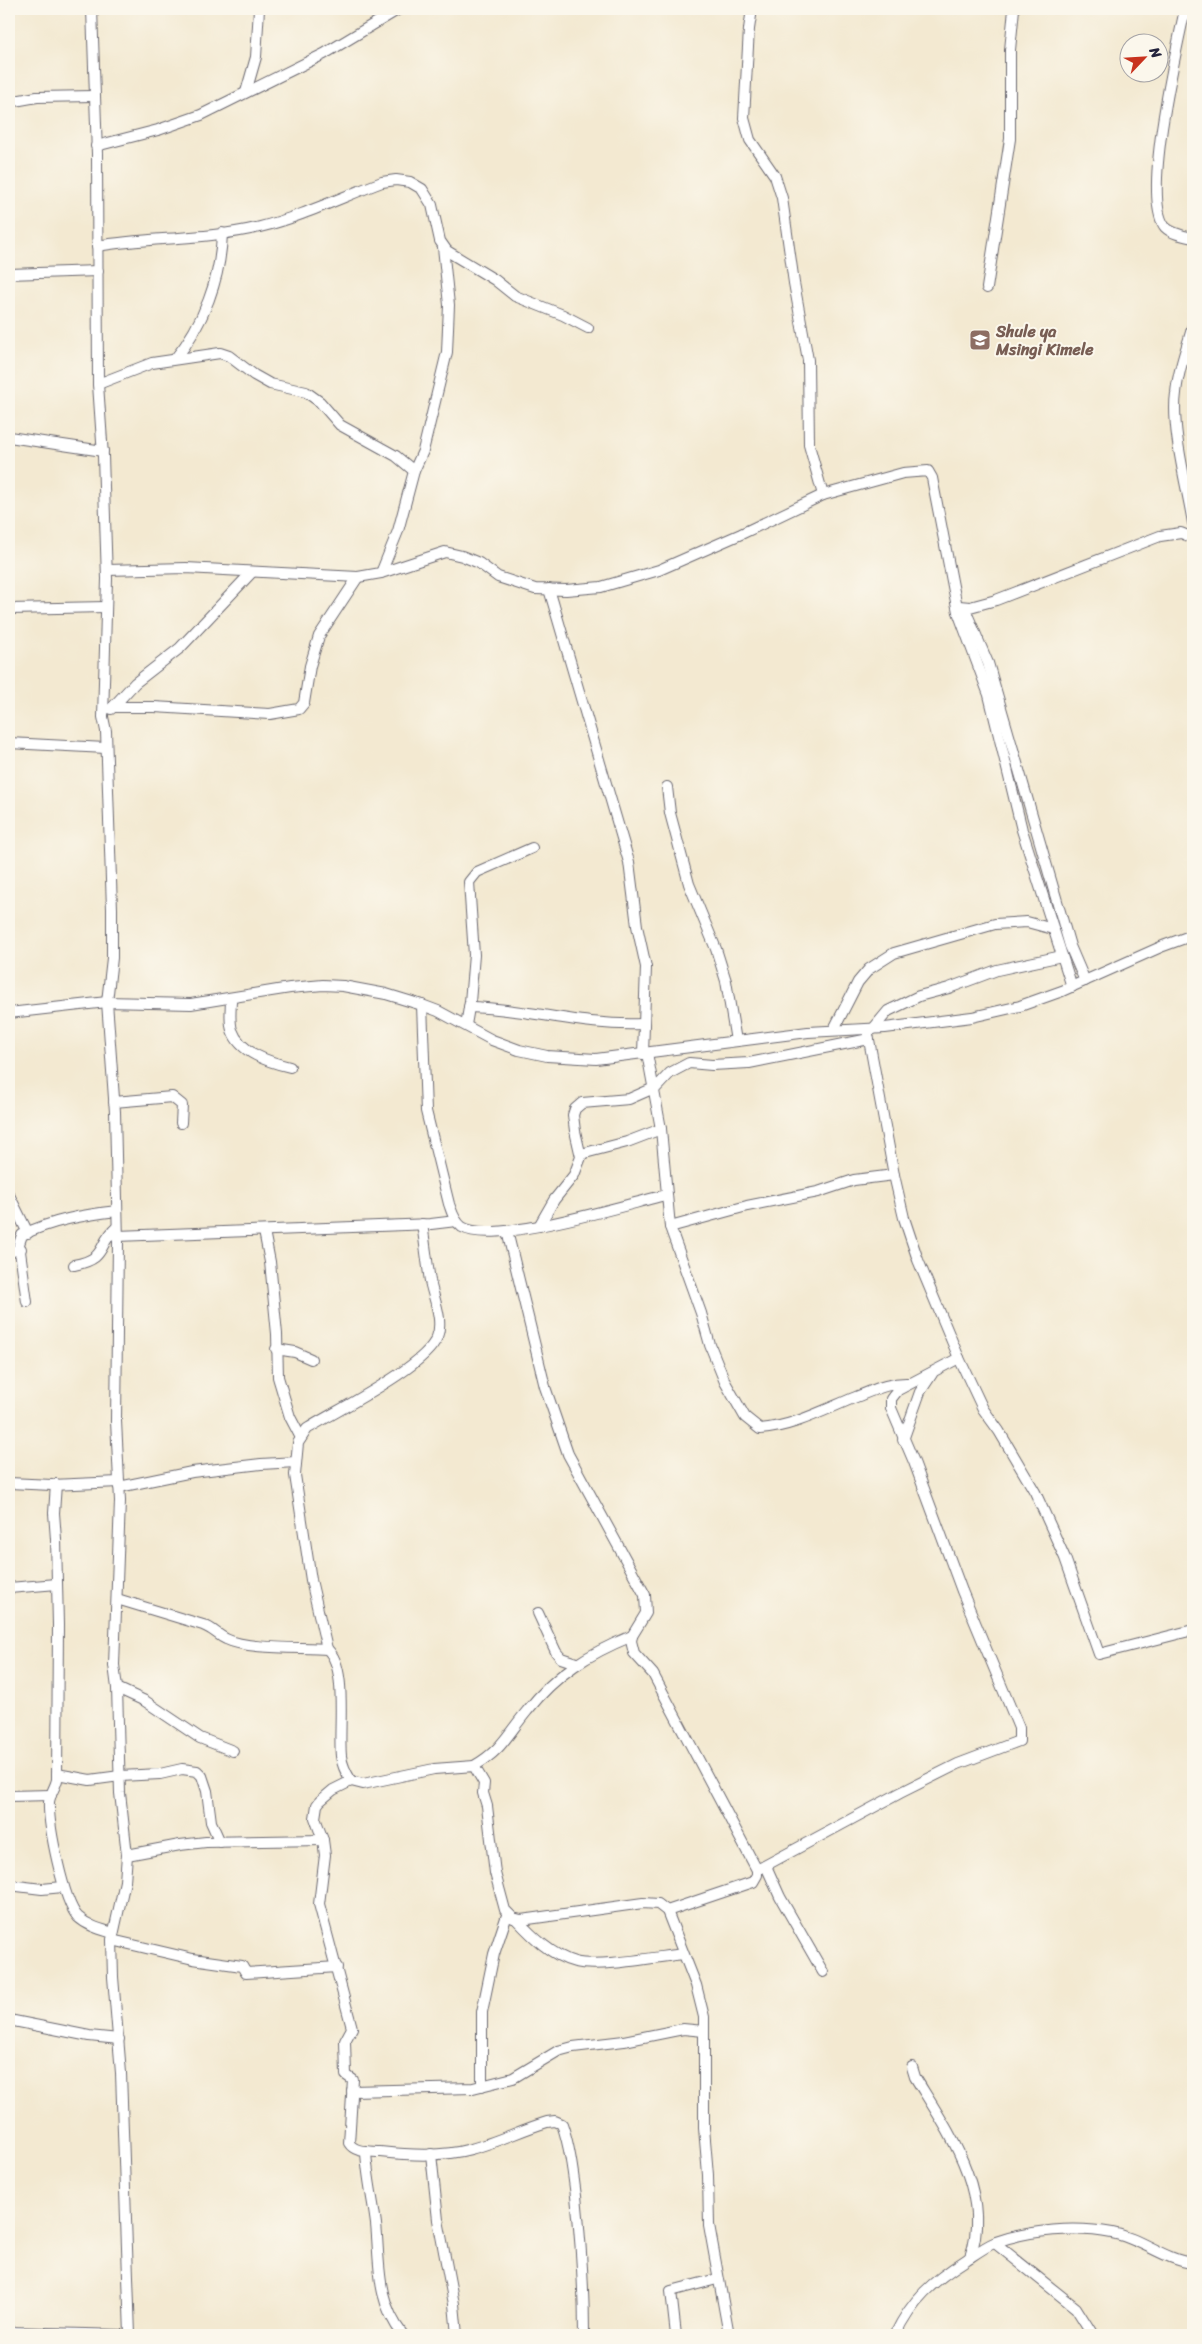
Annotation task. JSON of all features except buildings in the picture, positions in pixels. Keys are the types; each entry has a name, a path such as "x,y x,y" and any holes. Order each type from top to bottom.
{"street":[{"path":"92,9 98,270 98,384 103,451 106,570 103,717 106,748 112,909 112,958 107,1002 114,1102 117,1211 116,1421 119,1485 118,1599 114,1665 117,1688 120,1776 127,1855 125,1881 112,1937 113,1977 119,2039 130,2335"},
{"path":"246,92 256,57 259,9"},
{"path":"96,146 158,130 201,115 324,54 399,9"},
{"path":"752,9 749,29 744,118 750,140 775,176 782,198 794,283 808,360 809,445 823,495"},
{"path":"987,288 1010,139 1010,50 1014,9"},
{"path":"1185,9 1175,58 1156,183 1161,219 1166,227 1172,232 1193,238"},
{"path":"9,102 37,98 94,96"},
{"path":"96,246 222,233 260,227 382,182 396,180 410,182 428,196 443,247 449,305 447,352 423,451 414,471 398,531 381,573"},
{"path":"175,359 195,328 208,301 219,271 222,233"},
{"path":"443,247 495,280 515,296 563,315 588,328"},
{"path":"9,274 98,270"},
{"path":"1193,325 1179,373 1175,395 1176,424 1193,523"},
{"path":"98,384 152,363 220,353 229,356 270,384 306,392 320,402 340,425 396,456 414,471"},
{"path":"9,437 103,451"},
{"path":"106,570 186,568 358,577 381,573 445,552 479,563 498,577 517,585 535,589 549,590 601,586 659,570 823,495 904,473 928,471 932,478 960,606 990,696 1022,830 1072,987"},
{"path":"960,606 996,600 1132,545 1160,536 1181,533 1193,538"},
{"path":"103,717 135,683 180,648 252,572"},
{"path":"113,707 154,706 270,714 299,709 304,702 310,666 319,636 358,577"},
{"path":"549,590 629,862 637,926 645,958 642,1024 645,1054 661,1129 670,1227 701,1313 710,1345 725,1382 745,1417 760,1429 772,1428 820,1412 884,1386 899,1383 910,1384"},
{"path":"960,606 988,663 1070,946 1085,981"},
{"path":"9,609 106,607"},
{"path":"9,743 106,748"},
{"path":"667,787 670,813 689,884 716,949 726,981 736,1041"},
{"path":"466,1025 474,955 469,882 476,872 532,848"},
{"path":"834,1029 858,982 869,969 894,952 995,924 1027,922 1053,929"},
{"path":"539,1226 554,1200 574,1175 581,1154 573,1115 579,1105 629,1099 654,1089 670,1073 689,1063 712,1065 749,1063 870,1032 972,1017 1020,1006 1072,987 1163,946 1193,935"},
{"path":"870,1032 888,1011 919,996 949,988 997,970 1062,956"},
{"path":"9,1013 107,1002 191,1004 232,999 290,988 323,985 386,994 422,1005 466,1025 492,1040 519,1050 547,1056 596,1059 834,1029 870,1032"},
{"path":"232,999 232,1030 238,1041 267,1061 290,1067"},
{"path":"422,1005 426,1110 439,1166 456,1221 468,1230 507,1231 539,1226 666,1195"},
{"path":"469,1007 498,1008 605,1025 642,1024"},
{"path":"870,1032 894,1175 904,1218 918,1260 959,1358 983,1409 999,1431 1035,1492 1065,1558 1099,1654 1193,1630"},
{"path":"114,1102 172,1096 182,1105 181,1123"},
{"path":"581,1154 627,1142 661,1129"},
{"path":"670,1227 747,1206 818,1192 854,1180 894,1175"},
{"path":"9,1195 28,1233"},
{"path":"27,1302 20,1239 46,1224 74,1216 117,1211"},
{"path":"74,1264 92,1261 98,1256 110,1234 117,1231 264,1231 291,1228 422,1224 456,1221"},
{"path":"327,1649 309,1566 298,1494 296,1462 298,1444 307,1429 400,1374 426,1353 437,1337 439,1320 430,1280 422,1224"},
{"path":"264,1231 270,1262 278,1377 290,1417 301,1438"},
{"path":"507,1231 545,1387 568,1454 645,1595 646,1613 632,1636 598,1650 576,1663 555,1680 527,1710 496,1752 474,1766 434,1769 363,1784 351,1781 327,1795 317,1805 315,1818 323,1840 324,1855 319,1904 352,2028 345,2041 346,2075 353,2080 348,2143 355,2150 431,2154 470,2149 547,2122 555,2121 562,2124 570,2155 578,2217 584,2292 584,2335"},
{"path":"9,1252 21,1249"},
{"path":"276,1349 295,1352 311,1359"},
{"path":"667,1911 753,1882 762,1868 924,1780 958,1764 1020,1741 1019,1728 962,1591 914,1462 893,1418 891,1399 894,1393 959,1358"},
{"path":"903,1440 920,1392 935,1371"},
{"path":"9,1483 119,1485 192,1472 268,1463 296,1462"},
{"path":"56,1484 54,1513 57,1584 58,1780 49,1800 51,1823 63,1887 77,1916 112,1937 192,1959 242,1966 246,1973 337,1967"},
{"path":"9,1588 57,1584"},
{"path":"118,1599 203,1625 215,1630 226,1640 252,1645 327,1649 332,1653 338,1668 341,1758 351,1781"},
{"path":"538,1613 556,1652 561,1658 576,1663"},
{"path":"632,1636 634,1653 653,1674 823,1972"},
{"path":"117,1688 146,1701 200,1738 232,1751"},
{"path":"474,1766 484,1783 483,1793 487,1806 495,1873 512,1917 540,1942 574,1962 590,1964 683,1954"},
{"path":"57,1774 90,1780 120,1776 152,1775 182,1769 197,1771 202,1776 207,1791 211,1822 220,1842"},
{"path":"9,1796 51,1795"},
{"path":"127,1855 180,1845 220,1842 323,1840"},
{"path":"9,1885 42,1889 63,1887"},
{"path":"512,1917 643,1902 658,1904 667,1911 701,2003 704,2031 704,2128 708,2175 709,2225 717,2279 729,2335"},
{"path":"482,2086 482,2012 494,1954 512,1917"},
{"path":"9,2020 89,2036 119,2039"},
{"path":"352,2091 393,2092 482,2086 513,2078 543,2059 573,2047 624,2041 683,2029 704,2031"},
{"path":"912,2067 915,2077 951,2140 970,2180 977,2206 978,2226 976,2242 970,2257"},
{"path":"366,2151 368,2180 376,2226 380,2288 390,2315 403,2335"},
{"path":"431,2154 438,2220 458,2335"},
{"path":"895,2335 913,2303 930,2285 970,2257 995,2243 1057,2231 1083,2230 1106,2232 1134,2240 1177,2261 1193,2263"},
{"path":"995,2243 1076,2308 1093,2335"},
{"path":"676,2335 671,2291 717,2279"},
{"path":"9,2332 123,2335"}],"place":[{"name":"Shule ya Msingi Kimele","path":"980,340"}]}
